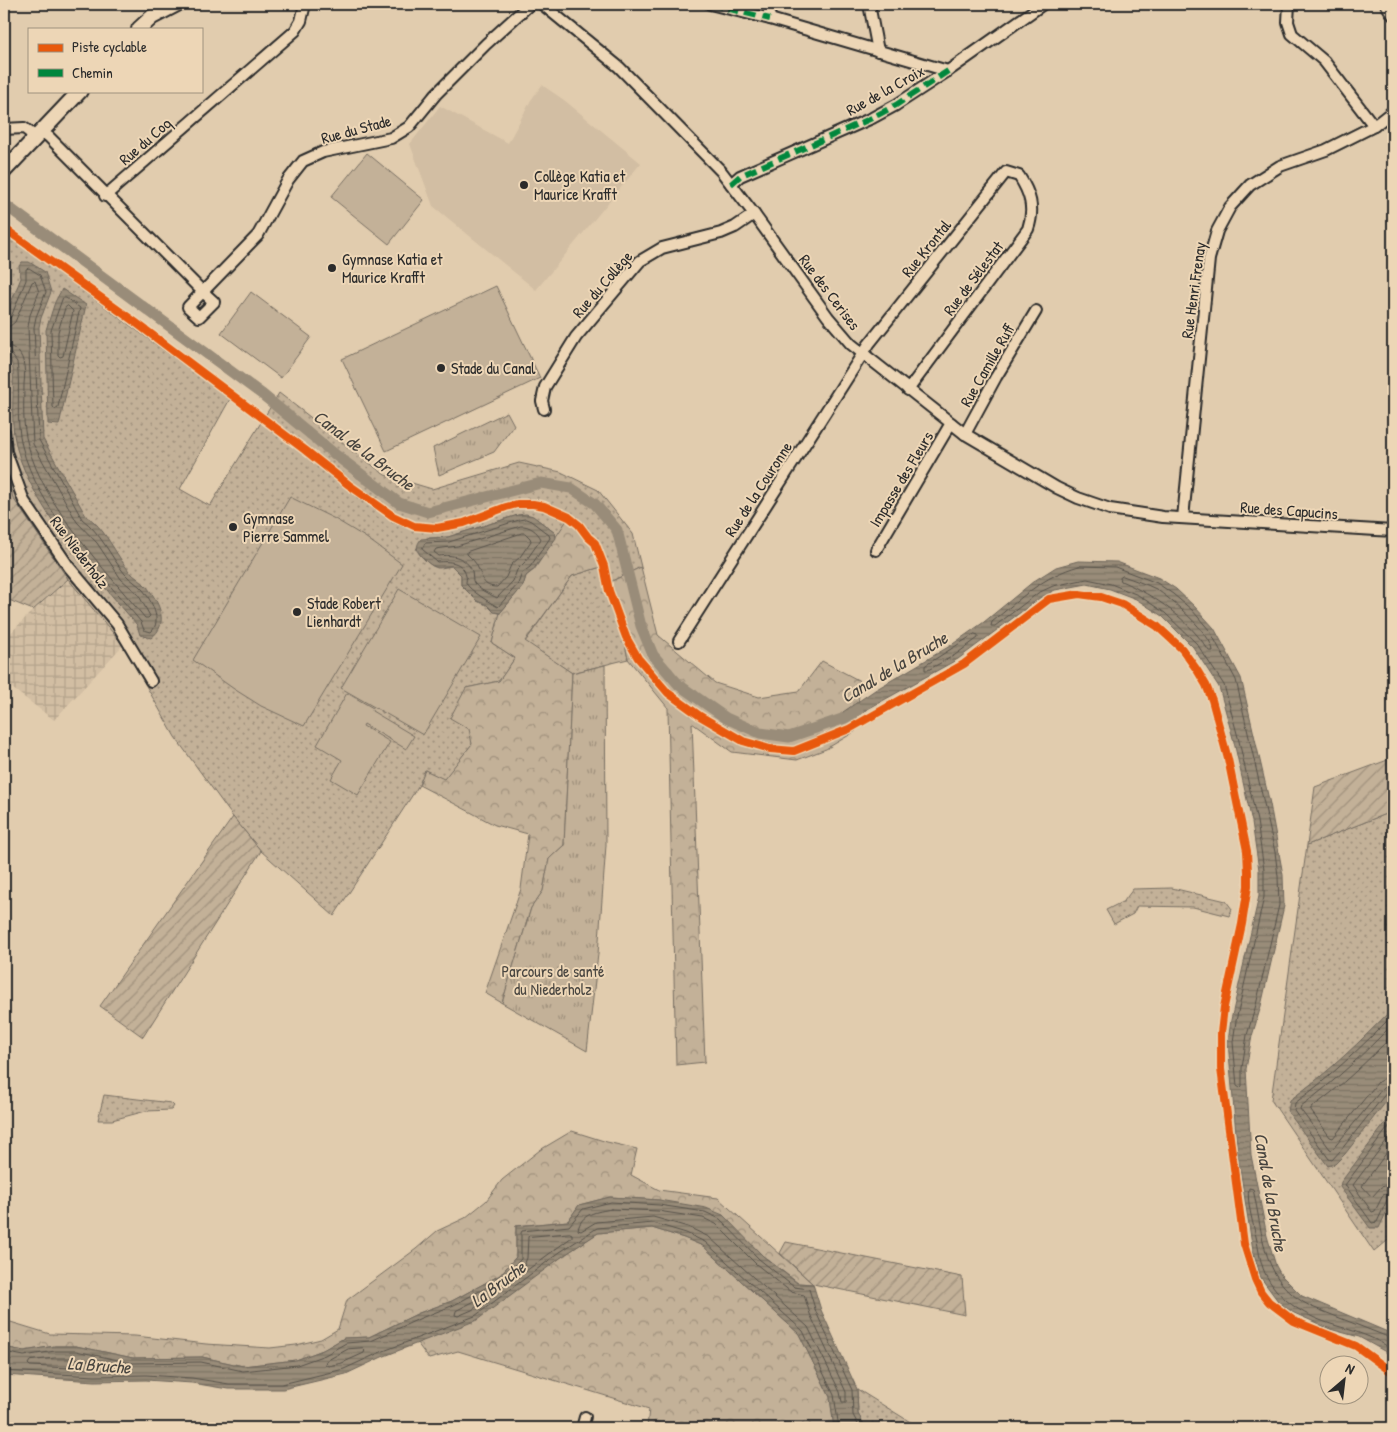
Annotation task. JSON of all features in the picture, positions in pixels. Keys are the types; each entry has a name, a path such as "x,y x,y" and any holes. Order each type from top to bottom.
{"main road":[{"path":"139,28 152,17 177,4"},
{"path":"4,172 79,92"}],"street":[{"path":"152,17 157,4"},
{"name":"Rue du Coq","path":"105,196 295,30 301,22 306,4"},
{"name":"Rue du Stade","path":"105,196 202,291 258,235 288,180 303,161 323,152 391,138 409,127 436,94 486,44 530,4"},
{"name":"Rue des Cerises","path":"542,4 619,67 721,171 828,317 862,354 965,434 1057,488 1088,502 1122,512 1183,518"},
{"path":"710,4 770,19 948,71"},
{"path":"768,4 770,19"},
{"path":"869,4 878,50"},
{"name":"Rue de la Croix","path":"731,184 740,176 872,118 896,105 1043,4"},
{"path":"1289,4 1288,22 1292,34 1324,60 1374,126"},
{"path":"1386,4 1393,15"},
{"name":"Rue Henri Frenay","path":"1183,518 1209,259 1217,231 1230,207 1250,185 1280,166 1326,150 1374,126 1393,111"},
{"path":"4,129 24,128 40,135 105,196"},
{"name":"Rue Krontal","path":"862,354 1006,172 1019,176"},
{"name":"Rue de Sélestat","path":"908,390 1028,228 1033,214 1026,187 1019,176"},
{"name":"Rue du Collège","path":"544,409 542,401 545,387 576,337 640,261 662,248 721,234 754,214"},
{"name":"Rue Camille Ruff","path":"965,434 996,376 1036,311"},
{"name":"Rue de la Couronne","path":"679,641 862,354"},
{"name":"Impasse des Fleurs","path":"876,550 951,423"},
{"name":"Rue Niederholz","path":"4,432 6,452 24,501 69,567 117,624 151,681"},
{"name":"Rue des Capucins","path":"1183,518 1393,532"},
{"path":"582,1428 586,1417"}],"shaded area":[{"name":"Collège Katia et Maurice Krafft","path":"542,85 564,100 641,163 536,290 433,206 410,144 440,106 508,143 531,100"},
{"path":"68,579 123,645 54,720 4,682 4,640 33,610"}],"green space":[{"path":"367,153 424,200 389,244 331,197"},
{"path":"4,233 230,399 180,489 210,506 279,393 385,475 432,489 519,463 561,472 598,490 633,534 641,567 612,581 628,659 572,673 525,642 572,576 604,566 569,517 556,538 555,533 538,520 529,516 518,515 448,537 427,538 416,549 433,566 439,568 452,566 461,575 461,585 477,601 487,605 494,612 500,613 492,643 515,658 499,681 466,688 472,744 444,780 425,770 419,785 334,916 261,851 233,817 175,737 123,645 68,579 13,498 4,467 4,423 7,413 4,374 4,301 11,286 4,281"},
{"name":"Stade du Canal","path":"496,286 540,378 386,451 342,359"},
{"path":"251,292 311,337 281,378 221,333"},
{"path":"507,412 514,425 494,452 439,475 433,448"},
{"path":"4,467 13,498 68,579 33,610 4,598"},
{"name":"Stade Robert Lienhardt","path":"290,497 335,519 365,537 402,564 304,726 261,706 193,660"},
{"path":"569,517 591,538 604,566 572,576 525,641 572,673 564,845 549,859 543,891 531,908 502,1003 485,993 521,889 528,834 495,825 419,785 425,770 444,779 472,744 469,729 450,718 466,688 499,681 515,658 492,643 500,613 523,586 526,576 534,570"},
{"path":"641,567 658,635 715,683 759,697 799,691 822,661 860,681 856,731 826,749 797,760 732,752 692,723 705,1062 676,1065 668,708 628,659 612,581"},
{"path":"399,589 481,637 423,735 341,688"},
{"name":"Parcours de santé du Niederholz","path":"605,665 606,845 598,954 587,1051 502,1003 531,908 543,891 549,859 564,845 572,673"},
{"path":"347,693 373,708 372,711 414,736 406,749 364,724 363,726 390,742 358,795 331,779 342,760 317,745"},
{"path":"1393,758 1393,811 1307,845 1315,787"},
{"path":"1393,811 1393,1236 1374,1252 1271,1100 1307,845"},
{"path":"233,817 261,851 143,1037 100,1006"},
{"path":"1172,888 1226,901 1232,909 1229,916 1193,907 1137,906 1133,914 1114,924 1106,910 1124,901 1133,889"},
{"path":"104,1095 171,1103 174,1106 171,1110 146,1111 112,1120 98,1120"},
{"path":"572,1131 637,1149 631,1175 659,1190 718,1198 813,1284 798,1283 763,1256 659,1200 610,1197 579,1205 568,1221 516,1226 516,1257 500,1275 452,1301 419,1313 369,1337 344,1338 323,1350 296,1360 243,1366 202,1357 133,1358 76,1346 55,1346 24,1351 4,1347 4,1320 50,1334 135,1336 206,1344 270,1348 296,1345 321,1339 338,1329 347,1300 416,1249 437,1231 465,1218 486,1201 502,1180 540,1150"},
{"path":"652,1228 703,1246 799,1334 830,1397 834,1428 647,1428 649,1409 458,1351 429,1359 417,1343 429,1338 598,1233"},
{"path":"786,1242 962,1277 965,1315 813,1284 780,1253"},
{"path":"857,1389 920,1428 866,1428 858,1414"}],"water":[{"path":"22,262 29,262 45,272 51,292 39,327 43,439 86,516 98,527 129,571 145,585 159,606 161,613 160,626 151,638 140,635 137,625 64,536 46,511 20,460 13,427 13,367 10,359 4,356 4,317 21,278 19,266"},
{"path":"62,289 86,305 59,425 48,424 46,330 55,302"},
{"path":"526,514 533,516 555,533 556,538 533,570 526,576 523,586 500,613 494,612 487,605 477,601 461,585 461,575 452,566 433,566 419,553 417,548 421,539 448,537"},
{"path":"1078,561 1117,562 1159,578 1176,589 1214,628 1241,678 1270,804 1283,875 1284,906 1261,1006 1252,1036 1246,1069 1251,1155 1267,1236 1276,1266 1281,1275 1302,1296 1390,1333 1393,1335 1393,1356 1359,1337 1330,1329 1292,1312 1278,1301 1261,1278 1253,1250 1238,1156 1228,1042 1231,1020 1259,896 1259,870 1252,822 1234,742 1219,687 1193,647 1162,616 1136,599 1110,589 1087,584 1055,590 1041,597 958,659 846,721 843,712 875,690 950,646 984,622 1034,581 1056,567"},
{"path":"1393,1008 1393,1093 1345,1154 1335,1164 1328,1166 1288,1112 1290,1100 1344,1056"},
{"path":"1393,1113 1393,1198 1379,1228 1370,1228 1340,1187 1341,1182"},
{"name":"La Bruche","path":"610,1197 659,1200 706,1208 723,1215 763,1256 797,1283 813,1284 821,1310 857,1389 858,1414 866,1428 834,1428 830,1397 799,1334 703,1246 652,1228 598,1233 563,1256 477,1320 382,1357 346,1374 283,1389 228,1389 192,1383 146,1380 95,1381 4,1375 4,1347 24,1351 55,1346 76,1346 133,1358 202,1357 243,1366 296,1360 323,1350 344,1338 369,1337 419,1313 452,1301 500,1275 516,1257 516,1226 568,1221 579,1205"}],"waterway":[{"name":"Canal de la Bruche","path":"4,204 263,395 337,456 399,503 428,512 541,483 571,488 595,504 617,530 641,626 653,655 679,685 726,718 760,733 789,737 845,718 858,710"}],"marked path":[{"path":"710,4 770,19"},
{"path":"731,184 740,176 872,118 896,105 948,71"}],"cycle path":[{"path":"4,228 135,322 349,485 393,516 414,526 437,528 464,523 517,504 533,504 544,506 569,517 595,543 604,566 609,591 626,637 638,658 668,693 700,716 743,741 770,749 794,751 849,729 964,664 1049,599 1079,594 1101,597 1122,604 1157,626 1182,649 1206,685 1228,759 1247,851 1248,886 1242,924 1224,1007 1221,1033 1221,1069 1244,1244 1255,1279 1261,1292 1269,1302 1294,1321 1356,1346 1393,1373"}],"place":[{"name":"Collège Katia et Maurice Krafft","path":"524,185"},
{"name":"Gymnase Katia et Maurice Krafft","path":"332,268"},
{"name":"Stade du Canal","path":"441,368"},
{"name":"Gymnase Pierre Sammel","path":"233,527"},
{"name":"Stade Robert Lienhardt","path":"297,612"}]}
